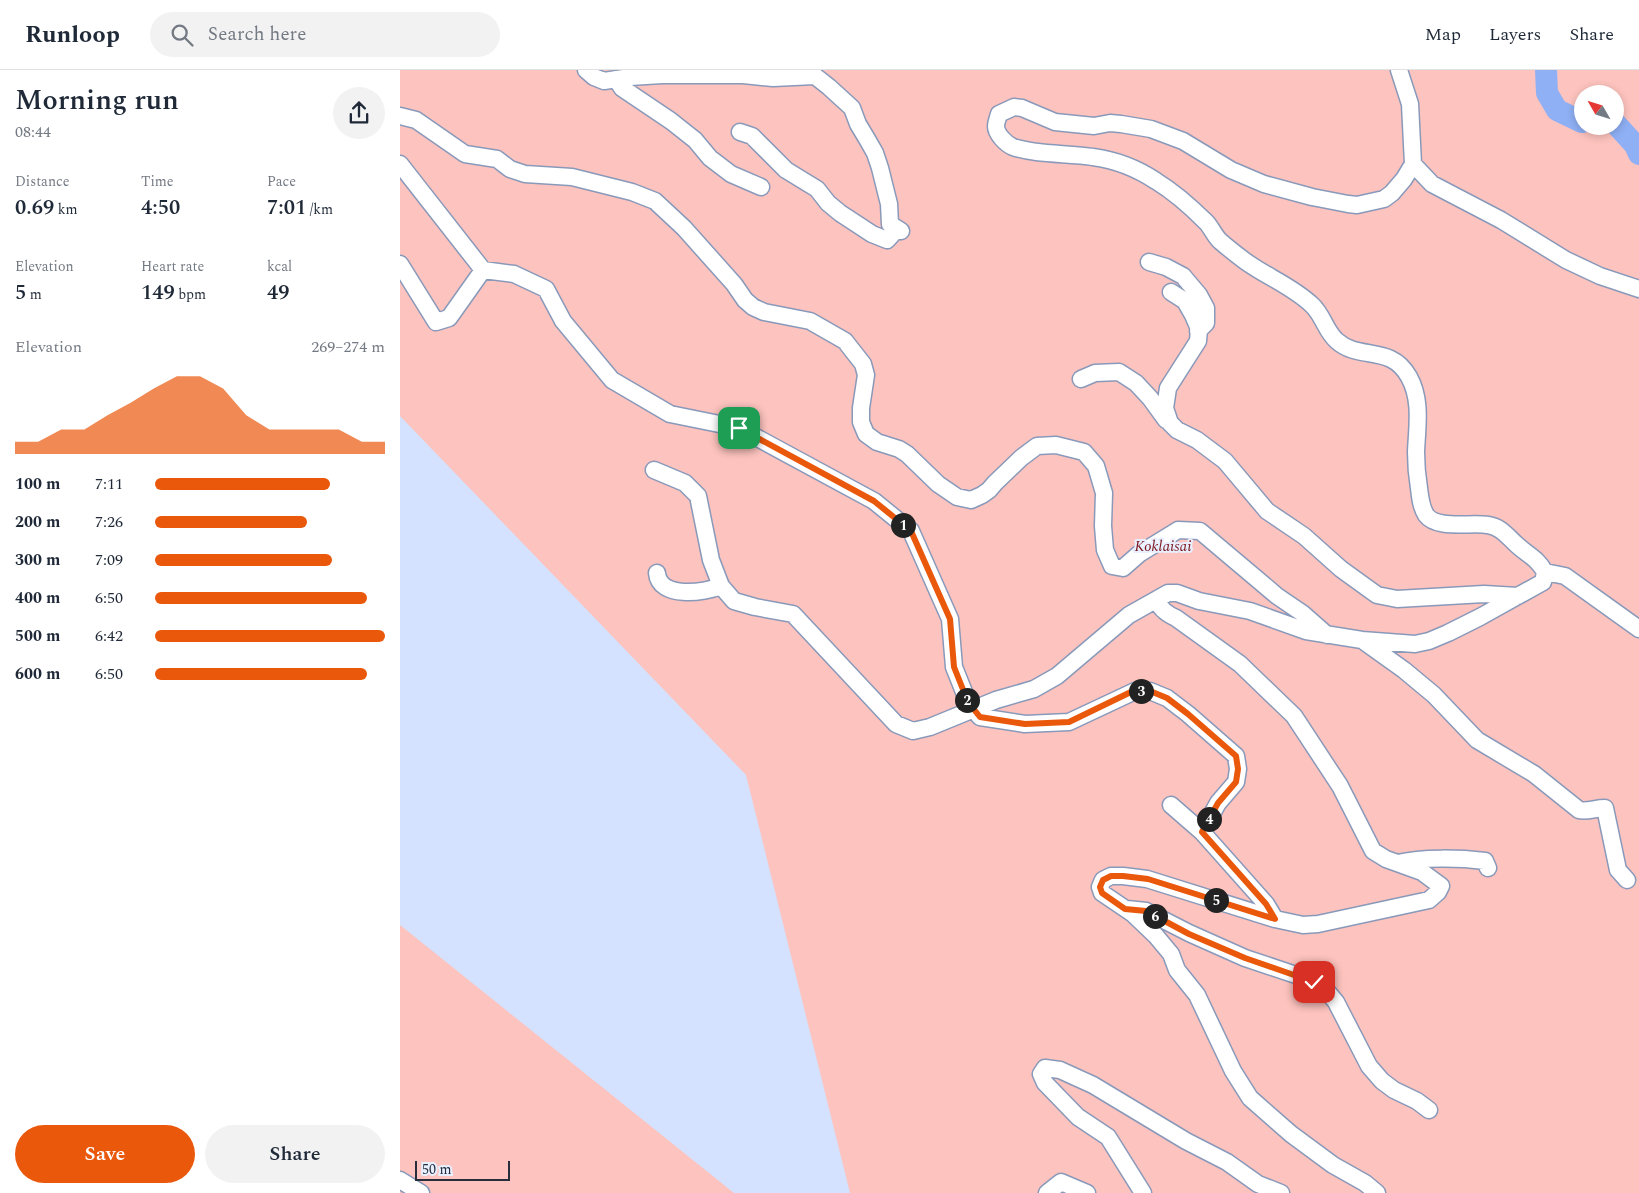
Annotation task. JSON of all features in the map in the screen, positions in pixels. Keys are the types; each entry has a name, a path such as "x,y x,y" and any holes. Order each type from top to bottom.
{"street":[{"path":"586,70 594,77 604,81 630,77 715,74 743,74 773,78 814,76 852,108 858,124 875,153 889,204 890,224 899,230 887,240 872,234 828,203 817,189 786,170 752,136 740,132"},
{"path":"654,470 685,483 698,496 711,560 720,586 734,600 755,607 792,614 896,724 913,731 930,728 996,700 1034,689 1057,676 1129,615 1168,593 1177,593 1199,602 1250,611 1306,631 1362,640 1415,644 1430,642 1480,617 1543,582 1545,572 1538,561 1498,528 1487,525 1444,524 1426,516 1417,474 1418,406 1410,378 1402,367 1386,356 1356,351 1336,341 1314,307 1294,291 1246,262 1219,240 1207,223 1188,206 1166,187 1147,175 1113,161 1011,146 999,135 996,127 999,114 1014,107 1022,108 1055,122 1094,126 1110,123 1151,128 1183,141 1231,170 1264,184 1312,197 1357,205 1384,199 1404,179 1413,164 1410,104 1399,70"},
{"path":"616,79 622,88 683,131 710,158 731,174 761,187"},
{"path":"400,116 416,120 465,154 497,159 510,169 525,174 572,177 632,192 655,201 684,228 753,307 764,312 810,322 845,340 863,364 866,375 861,422 866,434 877,442 899,449 907,454 938,484 957,497 971,500 982,495 1021,458 1037,446 1056,445 1084,452 1096,466 1104,493 1103,526 1105,550 1112,566 1122,568 1139,554 1178,530 1200,531 1277,596 1302,613 1327,635"},
{"path":"400,164 483,270 514,274 546,288 563,321 612,380 670,414 739,428 874,501 911,531 950,619 954,667 968,702 980,717 1025,724 1069,722 1135,690 1150,691 1167,698 1188,714 1236,756 1238,769 1236,782 1218,803 1202,832"},
{"path":"1413,164 1432,184 1501,220 1566,260 1600,276 1639,289"},
{"path":"1149,262 1166,267 1183,276 1199,296 1206,308 1206,323 1198,331"},
{"path":"400,264 436,322 449,318 483,270"},
{"path":"1170,424 1165,408 1168,388 1198,341 1198,331 1193,314 1185,301 1171,292"},
{"path":"1081,379 1095,374 1119,372 1136,383 1170,424 1197,440 1225,461 1267,510 1304,536 1341,569 1377,595 1397,599 1484,594 1518,596"},
{"path":"1545,572 1566,576 1639,629"},
{"path":"657,573 657,579 664,587 677,590 707,591 720,586"},
{"path":"1157,599 1158,604 1167,614 1176,618 1240,664 1294,716 1340,786 1373,851 1386,859 1422,872 1441,886 1438,892 1429,900 1318,924 1303,925 1275,919 1148,879 1117,876 1103,880 1100,887 1102,893 1125,909 1156,936 1170,954 1177,970 1197,995 1233,1071 1250,1098 1291,1134 1377,1193"},
{"path":"1362,640 1404,670 1434,695 1477,740 1534,774 1579,810 1585,812 1594,808 1604,808 1618,870 1627,880"},
{"path":"1171,805 1202,832 1266,904 1275,919"},
{"path":"1398,864 1415,859 1471,859 1486,861 1488,868"},
{"path":"1125,909 1146,911 1189,934 1245,958 1314,982 1326,990 1336,1002 1369,1066 1382,1081 1429,1110"},
{"path":"1143,1193 1108,1137 1078,1117 1045,1083 1041,1074 1045,1068 1060,1070 1093,1085 1186,1141 1227,1162 1258,1184 1282,1193"},
{"path":"400,1180 421,1193"},
{"path":"1047,1193 1060,1182 1087,1193"}],"green space":[{"name":"Koklaisai","path":"400,70 1639,70 1639,1193 850,1193 746,775 400,416"},
{"path":"400,925 734,1193 400,1193"}],"waterway":[{"path":"1546,70 1547,93 1557,110 1574,118"},
{"path":"1624,133 1635,145 1639,154"}],"route":[{"path":"739,428 874,501 911,531 950,619 954,667 968,702 980,717 1025,724 1069,722 1135,690 1150,691 1167,698 1236,756 1238,769 1236,782 1218,803 1202,832 1266,904 1275,919 1148,879 1111,876 1103,880 1100,887 1102,893 1125,909 1146,911 1189,934 1245,958 1314,982"}]}
